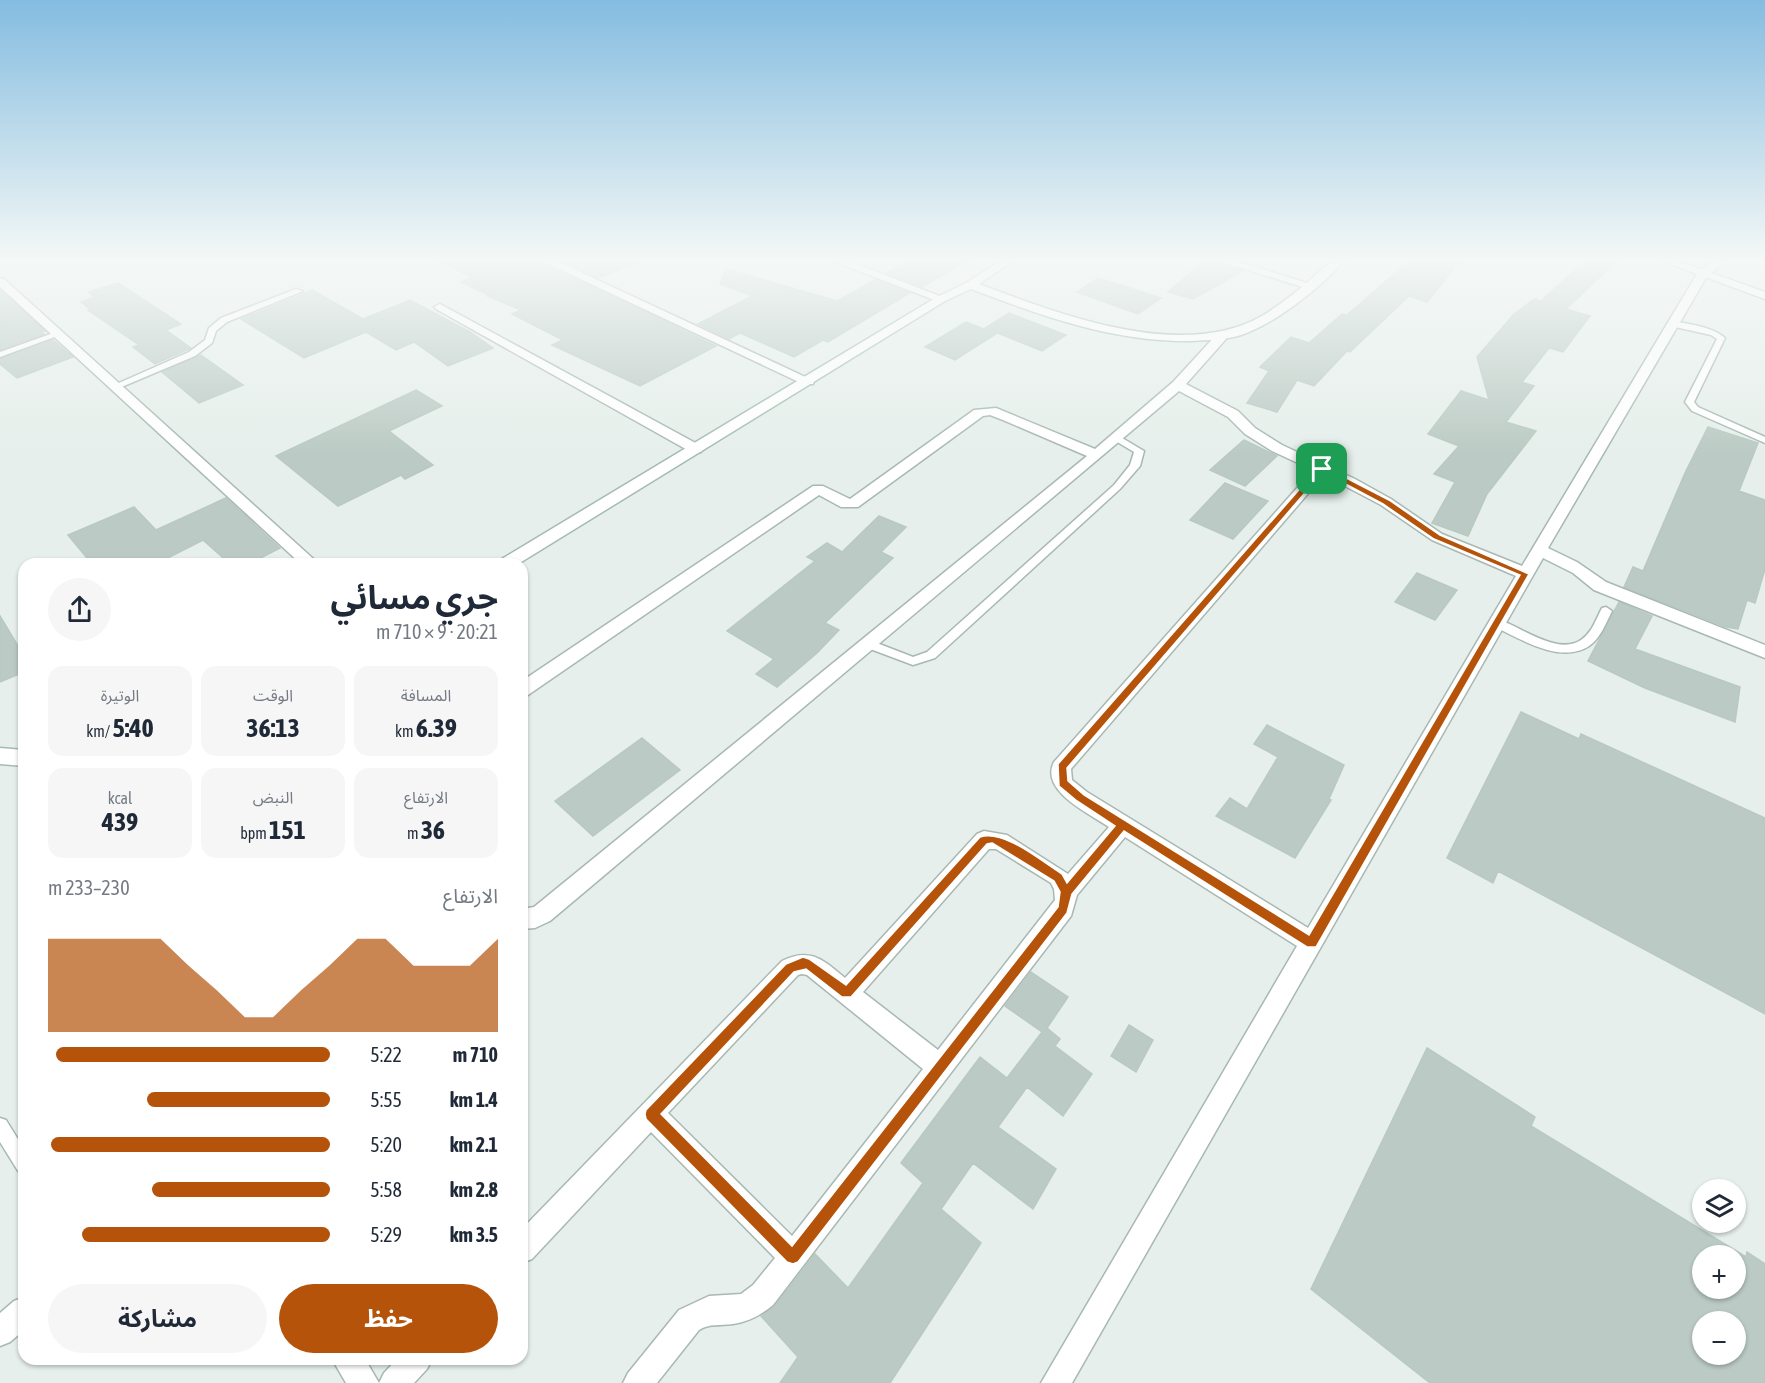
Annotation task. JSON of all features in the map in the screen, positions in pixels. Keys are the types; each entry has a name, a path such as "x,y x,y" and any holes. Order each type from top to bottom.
{"street":[{"path":"50,326 304,558"},
{"path":"473,326 696,449"},
{"path":"687,326 808,381"},
{"path":"516,558 898,326"},
{"path":"1092,326 1150,338 1222,336 1251,326"},
{"path":"1056,1383 1539,550 1673,326"},
{"path":"528,919 542,914 1117,438 1178,385 1222,336"},
{"path":"1178,385 1233,414 1250,431 1277,448 1386,502 1437,537 1525,574"},
{"path":"528,686 818,489 846,504 853,504 979,413 991,411 1008,417 1096,455"},
{"path":"1311,943 1080,798 1063,783 1061,767 1322,469"},
{"path":"1539,550 1575,566 1599,586 1765,652"},
{"path":"0,756 18,758"},
{"path":"638,1383 689,1320 708,1310 740,1309 751,1305 763,1295 1063,909 1066,892 1123,825"},
{"path":"847,993 984,840 992,838 1000,841 1058,877 1066,892"},
{"path":"528,1243 790,968 803,963 809,964 940,1067"},
{"path":"651,1114 793,1257"},
{"path":"0,1332 18,1316"},
{"path":"351,1365 364,1383"},
{"path":"394,1383 411,1365"}],"lane":[{"path":"116,386 192,354 209,341 212,330 217,326"},
{"path":"1681,326 1714,333 1720,338 1689,402 1695,409 1765,440"},
{"path":"0,355 59,334"},
{"path":"869,644 913,661 932,655 1117,487 1135,466 1139,451 1117,438"},
{"path":"1497,623 1559,650 1585,644 1606,611"},
{"path":"0,1126 18,1155"}],"building":[{"path":"0,326 39,326 45,331 42,332 44,334 0,350"},
{"path":"111,326 177,326 166,330 191,348 155,364 133,347 139,345"},
{"path":"252,326 458,326 493,348 448,366 414,342 396,350 366,332 304,358"},
{"path":"535,326 674,326 716,346 640,386 552,345 563,340"},
{"path":"701,326 856,326 828,342 823,340 794,357 740,333 729,339"},
{"path":"960,326 975,326 996,334 955,360 925,347"},
{"path":"989,326 1041,326 1066,335 1042,351 985,328"},
{"path":"1329,326 1378,326 1350,352 1347,351 1314,386 1297,380 1277,412 1247,403 1269,371 1260,367 1291,337 1309,343"},
{"path":"1504,326 1583,326 1563,352 1549,348 1522,382 1534,386 1506,422 1536,431 1487,494 1468,536 1432,523 1455,482 1434,474 1459,446 1428,434 1461,391 1489,400 1477,357"},
{"path":"53,340 73,357 17,378 0,364 0,359"},
{"path":"201,355 243,385 199,403 162,372"},
{"path":"416,390 442,406 389,431 433,465 405,479 401,475 338,506 276,456"},
{"path":"1708,427 1758,443 1739,491 1765,500 1765,569 1755,603 1747,600 1738,629 1726,627 1624,587 1633,567 1643,571 1685,473"},
{"path":"1244,440 1277,456 1245,486 1210,470"},
{"path":"1225,483 1268,501 1233,539 1190,520"},
{"path":"226,498 280,548 261,558 223,558 203,540 168,558 87,558 68,535 134,507 156,530"},
{"path":"879,516 906,527 881,552 893,558 825,623 839,630 817,653 777,687 756,674 774,659 727,631 815,561 807,557 827,543 842,552"},
{"path":"1417,573 1457,590 1435,620 1395,602"},
{"path":"1619,602 1652,616 1635,649 1740,687 1735,722 1645,688 1588,661"},
{"path":"0,616 18,646 18,674 0,682"},
{"path":"1521,712 1579,739 1581,734 1765,818 1765,1014 1498,871 1493,883 1447,858"},
{"path":"1267,725 1344,765 1329,799 1331,800 1295,858 1216,816 1230,798 1247,809 1278,757 1254,744"},
{"path":"642,738 680,770 593,836 555,801"},
{"path":"1031,972 1068,997 1047,1028 1060,1039 1055,1046 1092,1074 1063,1116 1027,1087 998,1127 1056,1169 1033,1209 973,1163 941,1209 981,1243 890,1383 780,1383 798,1357 761,1316 775,1306 815,1254 848,1288 923,1183 901,1163 980,1057 1007,1078 1042,1032 1005,1006"},
{"path":"1129,1025 1153,1040 1136,1072 1111,1056"},
{"path":"1427,1048 1535,1117 1531,1126 1692,1224 1692,1233 1707,1233 1726,1245 1692,1245 1692,1299 1746,1299 1747,1252 1765,1264 1765,1383 1430,1383 1311,1289"}],"route":[{"path":"1322,469 1189,618 1061,767 1063,783 1080,798 1123,825 1066,892 1063,909 793,1257 651,1114 796,964 809,964 847,993 977,845 984,840 992,838 1000,841 1058,877 1066,892 1123,825 1311,943 1525,574 1437,537 1386,502 1322,469"}]}
